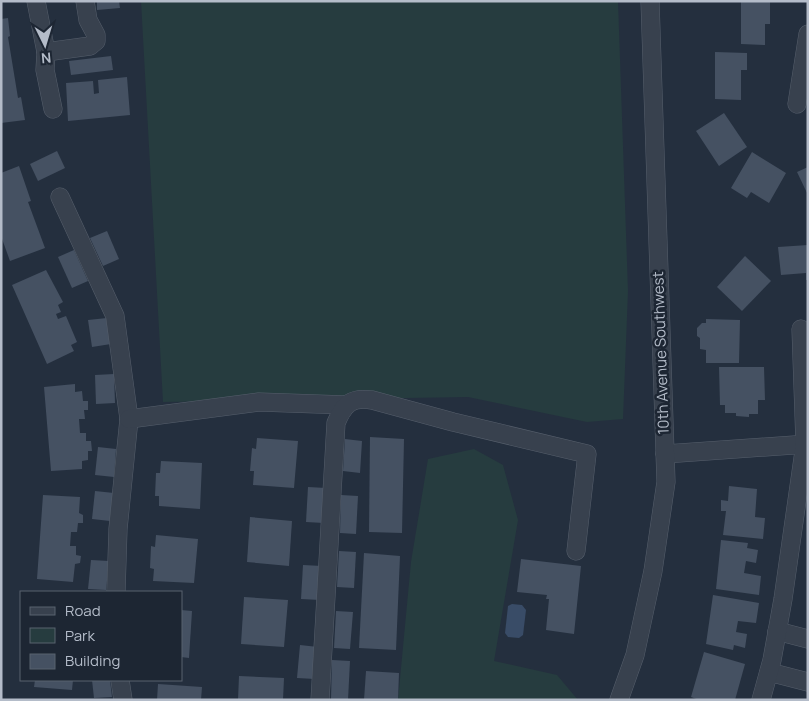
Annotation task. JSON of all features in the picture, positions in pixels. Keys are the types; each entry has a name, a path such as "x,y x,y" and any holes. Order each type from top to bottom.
{"street":[{"path":"36,1 46,52 45,70 54,109"},
{"path":"46,52 90,46 96,41 96,35 88,20 85,1"},
{"name":"10th Avenue Southwest","path":"619,700 635,655 653,571 666,482 650,1"},
{"path":"796,104 808,34"},
{"path":"60,197 115,316 129,419 118,528 116,591"},
{"path":"761,700 783,599 806,444 801,329"},
{"path":"320,700 336,422 340,412 346,405 361,398 372,400 453,422 587,454 576,551"},
{"path":"129,419 259,402 346,405"},
{"path":"665,454 806,444"},
{"path":"777,631 808,639"},
{"path":"768,672 808,682"},
{"path":"120,681 123,700"}],"green space":[{"path":"141,1 618,1 628,291 623,419 587,422 468,397 163,402"},
{"path":"474,449 503,465 518,520 494,661 557,675 578,700 398,700 411,562 428,459"}],"water":[{"path":"512,604 522,605 526,610 523,635 519,638 508,637 505,633 508,606"}],"building":[{"path":"97,1 119,1 120,8 97,10"},
{"path":"741,1 770,1 770,24 765,24 765,45 741,44"},
{"path":"8,18 10,36 8,37 18,98 21,97 25,120 1,123 1,19"},
{"path":"715,52 747,53 747,70 741,70 741,100 715,99"},
{"path":"111,56 113,70 71,75 69,61"},
{"path":"127,77 130,115 68,121 66,83 93,81 94,94 99,93 98,80"},
{"path":"724,113 747,147 719,166 696,131"},
{"path":"57,151 65,168 38,181 30,164"},
{"path":"752,152 786,173 769,203 751,192 747,198 731,188"},
{"path":"19,166 31,201 28,202 45,248 10,261 1,236 1,173"},
{"path":"808,167 808,195 797,172"},
{"path":"107,231 119,259 103,266 90,238"},
{"path":"808,245 808,280 806,280 806,273 781,275 778,247"},
{"path":"74,250 88,281 72,288 58,257"},
{"path":"745,256 771,281 742,311 717,287"},
{"path":"46,270 63,302 58,305 61,312 56,314 58,319 66,316 77,342 71,345 74,351 47,364 12,285"},
{"path":"107,318 111,344 92,347 88,320"},
{"path":"706,319 740,320 739,363 706,363 706,350 700,349 700,338 697,336 697,328 702,323 706,323"},
{"path":"719,367 764,367 765,400 758,400 758,414 749,414 749,417 736,416 736,413 725,413 725,405 720,405"},
{"path":"114,374 115,403 96,404 95,375"},
{"path":"75,384 75,392 82,391 83,401 88,401 88,410 84,410 85,419 79,419 80,433 86,433 86,441 91,441 92,451 88,451 88,460 82,461 82,469 51,471 44,387"},
{"path":"370,437 404,439 402,533 369,532"},
{"path":"257,438 298,441 294,488 253,485 254,471 250,471 252,448 256,449"},
{"path":"345,439 362,441 360,473 343,471"},
{"path":"98,447 116,449 114,477 95,475"},
{"path":"161,461 202,463 200,509 159,506 159,496 155,496 156,473 160,473"},
{"path":"729,486 757,489 755,517 765,518 763,539 723,535 726,511 721,511 721,500 728,501"},
{"path":"308,487 326,488 324,523 306,522"},
{"path":"95,491 114,493 110,521 92,519"},
{"path":"43,495 80,497 79,513 83,515 83,523 78,523 77,532 71,532 70,546 76,546 76,555 81,556 80,563 75,564 73,582 37,579"},
{"path":"341,495 358,496 356,534 340,533"},
{"path":"250,517 292,521 289,566 247,562"},
{"path":"156,535 198,539 194,583 153,581 154,569 150,568 151,546 155,547"},
{"path":"721,540 748,543 747,548 758,550 756,563 746,561 744,573 761,576 759,595 716,589"},
{"path":"339,551 356,552 354,588 337,587"},
{"path":"364,553 400,556 396,650 359,648"},
{"path":"521,559 581,566 574,634 546,630 549,599 546,599 547,595 517,592"},
{"path":"91,560 109,561 106,590 88,589"},
{"path":"303,565 322,566 320,600 301,599"},
{"path":"713,595 759,603 756,623 738,621 736,632 747,634 745,648 734,645 733,650 706,644"},
{"path":"244,597 288,600 284,647 241,644"},
{"path":"182,610 192,611 189,658 182,657"},
{"path":"336,611 353,612 350,649 334,648"},
{"path":"300,645 318,647 315,679 297,678"},
{"path":"704,652 745,664 735,700 699,700 691,697"},
{"path":"332,660 350,661 348,700 331,699"},
{"path":"366,671 399,673 398,700 364,700"},
{"path":"239,676 284,678 283,700 238,700"},
{"path":"35,681 73,681 72,690 34,687"},
{"path":"92,681 110,681 112,697 94,698"},
{"path":"158,684 202,687 201,700 157,700"}]}
